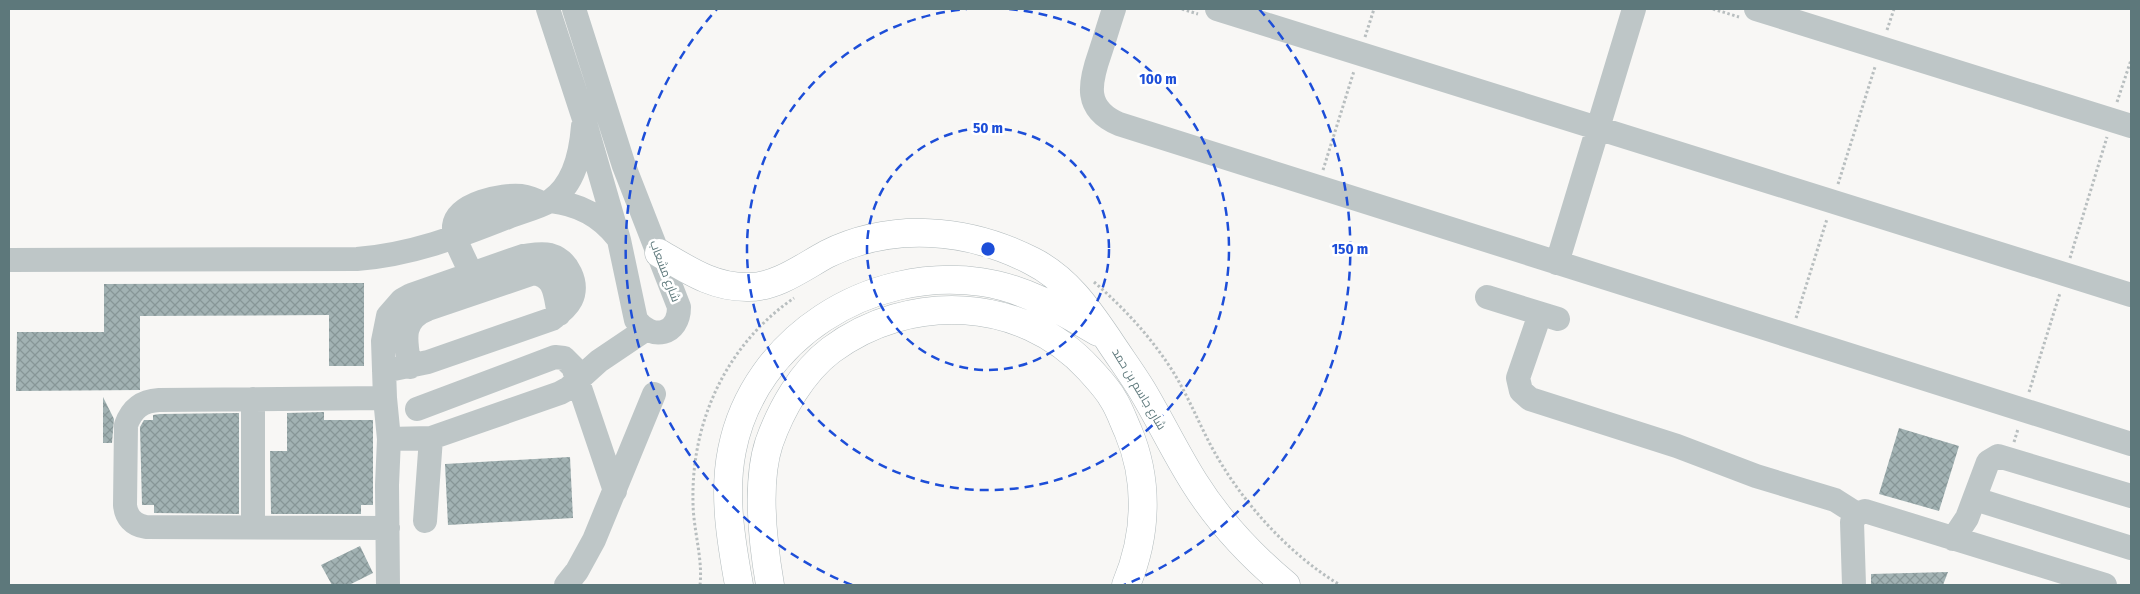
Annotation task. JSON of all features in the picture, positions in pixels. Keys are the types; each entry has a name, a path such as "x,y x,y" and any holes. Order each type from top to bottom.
{"main road":[{"path":"659,254 707,280 730,286 750,287 773,282 830,253 873,238 914,232 943,233 998,247 1041,266 1082,302 1106,337"},
{"name":"شارع جاسم بن حمد","path":"738,585 727,496 730,465 736,432 756,386 774,360 798,336 817,321 851,302 886,288 917,281 965,280 999,286 1029,295 1053,305 1106,337 1134,378 1178,457 1211,508 1232,534 1262,565 1286,585"},
{"path":"770,585 763,516 764,468 769,445 777,423 799,384 830,351 864,331 892,319 954,309 1007,317 1028,324 1046,334 1066,347 1083,363 1114,399 1132,440 1142,482 1142,525 1134,567 1126,585"}],"street":[{"path":"389,439 431,438 560,393 577,381 591,367 645,330 636,320 634,314 619,240 584,119 548,9"},
{"name":"شارع مشعاب","path":"574,9 622,160 678,302 679,313 676,322 669,329 660,333 645,330"},
{"path":"1114,9 1091,82 1094,102 1099,111 1108,119 1162,140 2131,444"},
{"path":"1217,9 2131,295"},
{"path":"1557,263 1634,9"},
{"path":"1756,9 2131,126"},
{"path":"9,260 357,259 404,254 456,238 547,202 566,185 576,166 582,145 584,119"},
{"path":"547,202 578,206 590,212 601,220 619,240"},
{"path":"456,238 471,274"},
{"path":"384,371 410,367 524,329 559,314 572,298 573,284 570,271 562,261 556,258 537,254 523,256 411,295 394,307 388,316 385,327 384,371 389,439 387,485 388,585"},
{"path":"410,367 406,336 410,322 421,312 446,303 534,273 546,276 551,281 559,314"},
{"path":"1487,296 1549,316 1518,378 1521,391 1530,400 1677,446 1756,476 1835,500 1857,514"},
{"path":"417,409 555,357 564,358 571,363 615,491"},
{"path":"566,585 586,556 615,491 654,394"},
{"path":"385,398 159,400 141,403 129,416 126,425 125,510 127,516 140,526 388,528"},
{"path":"253,400 253,526"},
{"path":"425,521 431,438"},
{"path":"1953,539 1964,526 1988,462 1998,456 2131,496"},
{"path":"1975,499 2131,548"},
{"path":"1854,585 1852,526 1857,514 1869,511 1953,539 2105,585"}],"path":[{"path":"1318,188 1374,9"},
{"path":"1790,336 1894,9"}],"building":[{"path":"364,283 364,366 329,366 329,315 140,316 140,390 16,391 17,332 104,332 104,284"},
{"path":"103,397 114,419 112,443 103,443"},
{"path":"324,412 324,420 373,420 373,505 361,505 361,514 271,514 270,451 287,451 287,413"},
{"path":"239,413 239,514 154,513 154,505 142,505 140,427 144,420 153,420 153,415 160,414"},
{"path":"1899,428 1959,446 1939,511 1879,494"},
{"path":"570,457 573,518 448,525 445,464"},
{"path":"360,546 373,573 349,585 332,585 321,565"},
{"path":"1948,572 1943,585 1871,585 1871,574"}]}
